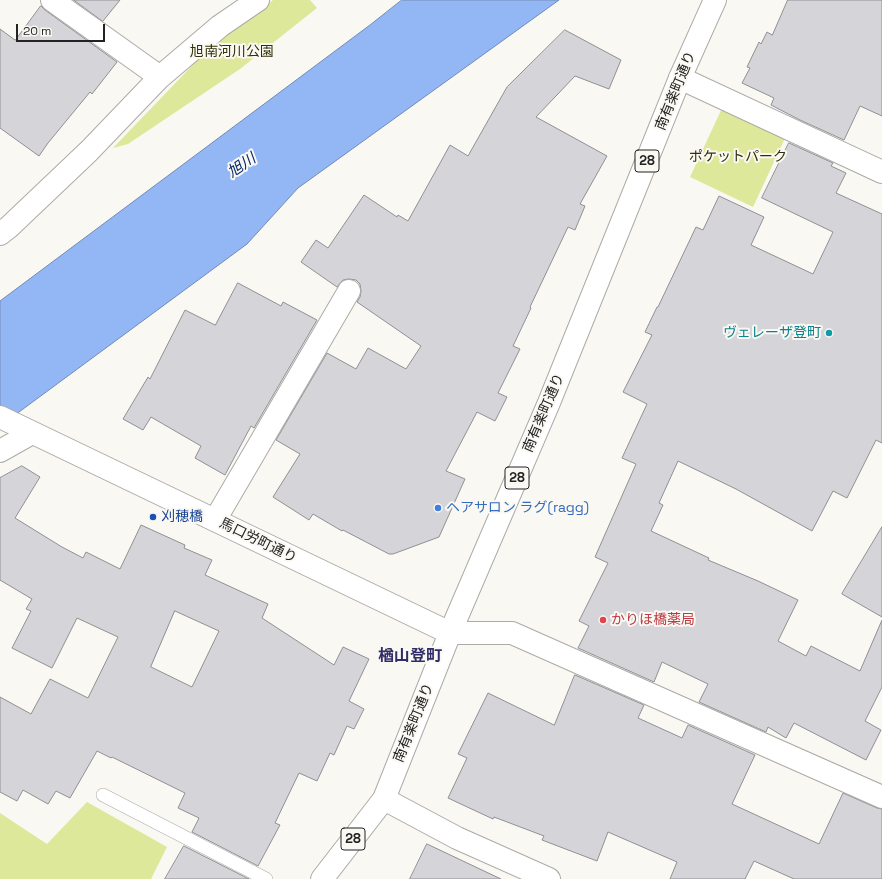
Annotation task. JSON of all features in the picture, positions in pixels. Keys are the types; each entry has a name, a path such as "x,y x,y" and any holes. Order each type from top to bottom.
{"street":[{"path":"52,0 160,77"},
{"path":"0,234 89,151 160,77 220,26 258,0"},
{"name":"南有楽町通り","path":"322,879 384,799 450,633 548,405 680,78 715,0"},
{"path":"680,78 882,172"},
{"path":"215,520 349,291"},
{"path":"0,451 16,425"},
{"name":"馬口労町通り","path":"16,425 450,633"},
{"path":"450,633 512,633 882,797"},
{"path":"384,799 457,838 549,879"}],"lane":[{"path":"103,795 266,879"}],"green space":[{"name":"旭南河川公園","path":"273,0 310,0 317,8 240,69 128,144 113,148 211,46"},
{"name":"ポケットパーク","path":"723,106 786,136 753,207 690,177"},
{"path":"87,802 167,847 151,879 0,879 0,813 47,844"}],"water":[{"name":"旭川","path":"402,0 559,0 298,188 247,244 0,426 0,301"}],"building":[{"path":"74,0 120,0 103,21"},
{"path":"788,0 882,0 882,116 860,106 844,140 771,105 774,98 742,83 750,68 747,67 759,42 761,44 767,32 772,35"},
{"path":"41,6 117,62 92,94 90,92 39,156 0,128 0,29 15,40"},
{"path":"565,30 621,60 609,89 575,76 536,117 607,156 580,204 585,206 575,230 568,227 513,346 520,349 498,393 507,397 495,421 477,412 446,471 465,479 439,537 393,554 389,554 343,530 342,531 313,514 309,520 273,497 300,454 276,440 327,353 356,369 368,348 406,369 421,346 357,302 361,291 360,284 356,280 343,280 337,287 301,262 316,240 328,248 364,195 397,217 398,215 408,221 450,145 468,156 507,87"},
{"path":"789,143 833,163 831,166 846,173 836,193 882,214 882,443 876,440 847,498 833,491 812,531 736,489 678,461 659,503 663,505 651,531 709,558 708,560 798,600 778,641 806,656 811,646 860,671 882,620 882,687 865,721 881,730 866,760 794,723 786,738 768,727 766,732 699,702 708,684 662,662 654,682 578,648 589,626 579,621 608,563 595,557 636,464 622,458 647,404 623,392 652,335 645,332 696,227 703,230 719,196 764,217 751,245 813,274 833,232 762,198"},
{"path":"238,283 281,306 283,302 317,320 254,428 251,426 225,475 195,458 201,446 151,417 143,430 123,419 148,377 150,379 185,310 215,325"},
{"path":"22,466 40,477 15,518 83,558 86,552 120,569 141,525 185,545 184,548 212,560 205,575 268,604 262,618 334,665 343,647 369,659 349,701 364,709 354,729 347,726 334,755 330,753 317,781 299,773 275,823 280,825 258,866 192,832 199,818 178,808 185,793 97,751 70,798 56,791 48,804 23,790 17,801 0,792 0,697 31,714 50,679 88,698 118,637 77,618 52,668 12,648 31,611 26,609 32,599 0,580 0,478","holes":["175,611 219,631 192,687 151,667"]},
{"path":"882,527 882,617 842,594"},
{"path":"575,675 644,705 638,718 682,738 688,725 755,755 732,804 819,844 843,793 882,809 882,879 794,879 754,861 745,879 670,879 677,862 608,832 597,861 542,840 544,836 494,817 493,819 448,798 467,758 458,754 488,693 554,725"},
{"path":"427,844 501,879 410,879"},
{"path":"184,846 249,879 165,879"}],"place":[{"name":"ヴェレーザ登町","path":"829,333"},
{"name":"ヘアサロン ラグ(ragg)","path":"438,508"},
{"name":"刈穂橋","path":"153,517"},
{"name":"かりほ橋薬局","path":"603,620"}],"district":[{"name":"楢山登町","path":"410,657"}]}
